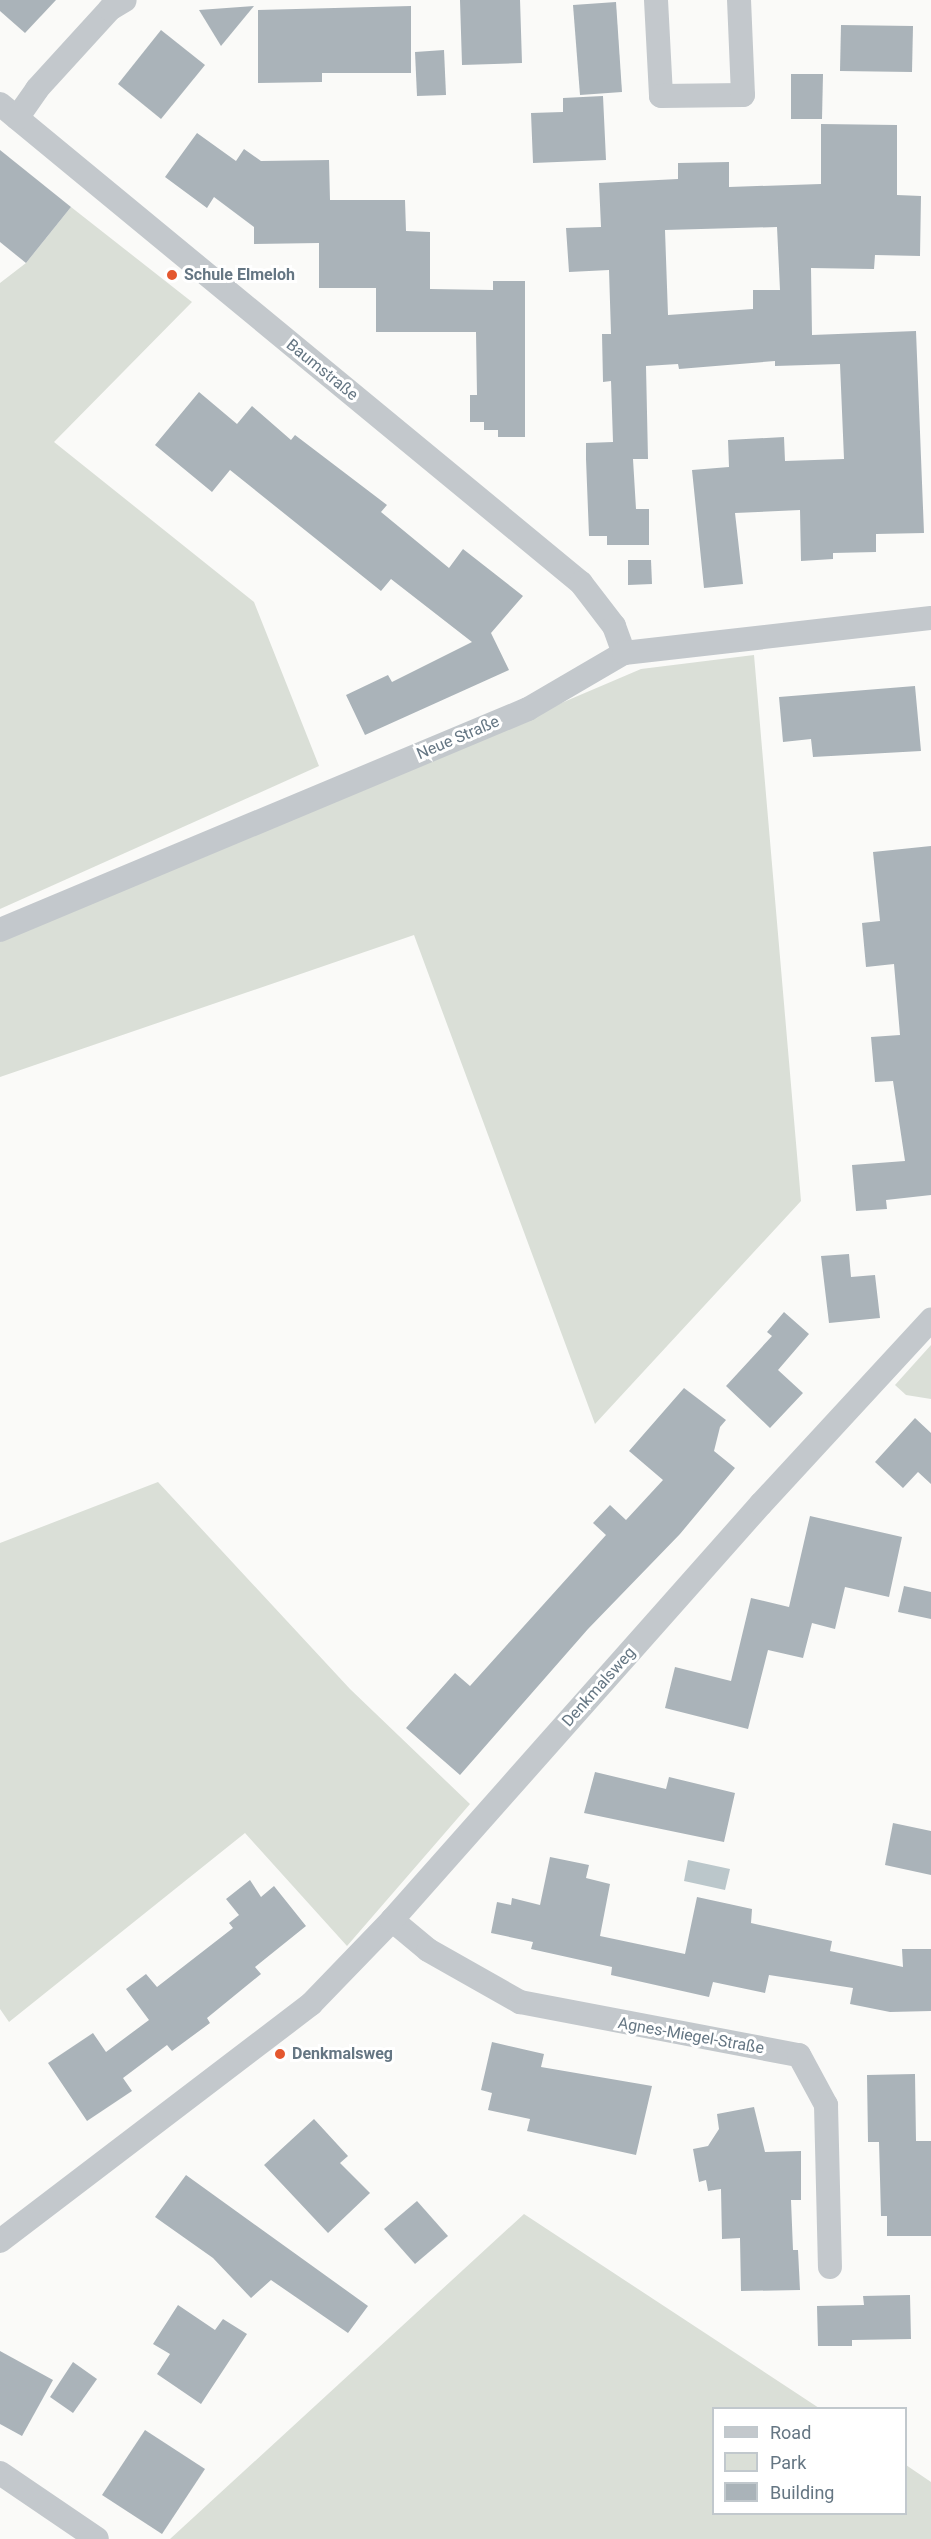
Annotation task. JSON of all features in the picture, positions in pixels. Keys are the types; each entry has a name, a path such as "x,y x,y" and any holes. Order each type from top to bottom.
{"street":[{"path":"8,111 37,89 110,9 125,0"},
{"path":"656,0 661,96 743,95 739,0"},
{"name":"Baumstraße","path":"8,111 581,583 614,626 624,653"},
{"name":"Neue Straße","path":"0,930 528,709 624,653 931,618"},
{"name":"Denkmalsweg","path":"0,2241 272,2038 311,2004 392,1920 761,1504 931,1320"},
{"name":"Agnes-Miegel-Straße","path":"392,1920 428,1950 520,2002 799,2055 826,2105 830,2267"},
{"path":"0,2473 97,2539"}],"green space":[{"path":"71,207 192,302 54,442 254,602 319,766 0,909 0,283 26,263"},
{"path":"754,655 801,1201 595,1424 414,935 0,1077 0,942 641,669"},
{"path":"931,1345 931,1399 906,1395 895,1385"},
{"path":"158,1482 350,1689 470,1804 347,1946 245,1833 9,2022 0,2009 0,1543"},
{"path":"524,2214 817,2407 712,2407 712,2515 907,2515 907,2466 931,2482 931,2539 170,2539"}],"shaded area":[{"path":"688,1860 730,1869 725,1890 684,1881"}],"building":[{"path":"0,0 56,0 25,33 0,11"},
{"path":"460,0 520,0 522,63 462,65"},
{"path":"616,2 622,92 580,95 573,5"},
{"path":"254,6 221,46 199,10"},
{"path":"411,6 411,73 322,73 322,82 258,83 258,10"},
{"path":"841,25 913,26 912,72 840,71"},
{"path":"161,30 205,65 161,119 118,84"},
{"path":"444,50 446,95 417,96 415,52"},
{"path":"791,74 823,74 822,119 791,119"},
{"path":"603,96 606,160 533,163 531,113 563,112 563,98"},
{"path":"821,124 897,125 897,195 921,196 920,256 875,255 874,269 811,268 812,335 916,331 924,533 876,534 876,552 833,553 833,559 801,561 800,510 735,513 743,584 704,588 692,470 729,467 728,440 784,437 785,461 844,459 840,364 775,366 775,361 679,369 678,364 646,366 648,459 633,459 636,509 649,509 649,545 607,545 607,536 589,536 586,443 613,442 611,381 603,382 602,334 611,334 609,270 569,272 566,228 601,227 599,183 678,179 678,163 729,162 729,187 821,184","holes":["777,227 780,290 753,290 753,309 668,315 665,230"]},
{"path":"197,133 236,161 244,149 261,161 329,160 330,200 405,200 406,231 430,232 430,289 493,290 493,281 525,281 525,437 498,437 498,430 484,430 484,422 470,422 470,395 477,395 476,332 376,332 376,288 319,288 319,243 254,244 254,227 214,197 207,208 165,177"},
{"path":"0,150 71,207 26,263 0,242"},
{"path":"199,392 237,424 252,406 291,440 295,435 387,505 381,512 449,568 463,549 523,596 491,633 509,670 365,735 346,695 388,675 392,682 472,642 391,579 381,591 230,470 212,492 155,445"},
{"path":"628,560 651,560 652,584 628,585"},
{"path":"915,686 921,751 813,757 811,739 783,742 779,697"},
{"path":"931,846 931,1195 886,1200 887,1209 856,1211 852,1165 905,1161 893,1081 875,1082 871,1037 900,1035 894,964 866,967 862,923 880,921 873,852"},
{"path":"849,1254 851,1277 875,1275 880,1318 829,1323 821,1256"},
{"path":"784,1312 809,1334 778,1370 803,1393 770,1428 726,1386 772,1336 767,1332"},
{"path":"684,1388 726,1420 720,1427 714,1451 735,1468 680,1534 588,1629 460,1775 406,1728 455,1673 470,1686 606,1535 593,1523 610,1505 626,1520 663,1480 629,1451"},
{"path":"915,1418 931,1433 931,1484 918,1472 903,1488 875,1462"},
{"path":"810,1516 902,1537 889,1597 845,1587 835,1629 812,1623 803,1658 768,1650 748,1729 665,1708 675,1667 731,1681 751,1598 789,1607"},
{"path":"904,1586 931,1592 931,1619 898,1612"},
{"path":"595,1772 666,1789 669,1777 735,1793 724,1842 584,1813"},
{"path":"893,1823 931,1831 931,1875 885,1865"},
{"path":"550,1857 589,1865 586,1878 610,1884 600,1936 685,1954 697,1897 752,1909 751,1923 832,1941 830,1951 903,1967 902,1949 931,1949 931,2011 890,2012 850,2004 853,1988 769,1975 765,1993 713,1982 709,1997 611,1975 612,1967 531,1949 533,1942 491,1933 497,1902 511,1905 512,1898 540,1905"},
{"path":"250,1880 261,1897 274,1886 306,1926 255,1967 261,1974 207,2018 210,2023 172,2051 167,2045 123,2078 132,2091 87,2121 48,2063 93,2033 106,2052 149,2020 126,1989 146,1974 157,1987 233,1928 229,1923 239,1915 226,1899"},
{"path":"492,2042 544,2054 541,2067 652,2086 636,2155 527,2131 530,2119 488,2110 492,2093 481,2090"},
{"path":"915,2074 916,2141 931,2141 931,2236 887,2236 887,2216 881,2216 879,2142 868,2142 867,2075"},
{"path":"754,2107 765,2152 801,2151 801,2200 791,2200 793,2250 798,2250 800,2290 741,2291 740,2238 722,2239 721,2189 708,2191 706,2180 699,2182 693,2149 708,2146 719,2129 717,2114"},
{"path":"314,2119 348,2156 340,2163 370,2193 328,2233 264,2165"},
{"path":"186,2175 368,2306 348,2333 271,2280 251,2298 213,2258 155,2217"},
{"path":"417,2201 448,2236 415,2264 384,2229"},
{"path":"910,2295 911,2339 852,2340 852,2346 818,2346 817,2306 864,2305 863,2296"},
{"path":"178,2305 215,2330 223,2319 247,2334 201,2404 157,2374 170,2354 153,2344"},
{"path":"0,2351 53,2380 22,2436 0,2424"},
{"path":"73,2362 97,2379 73,2413 50,2397"},
{"path":"145,2430 205,2469 162,2534 102,2495"}],"place":[{"name":"Schule Elmeloh","path":"172,275"},
{"name":"Denkmalsweg","path":"280,2054"}]}
